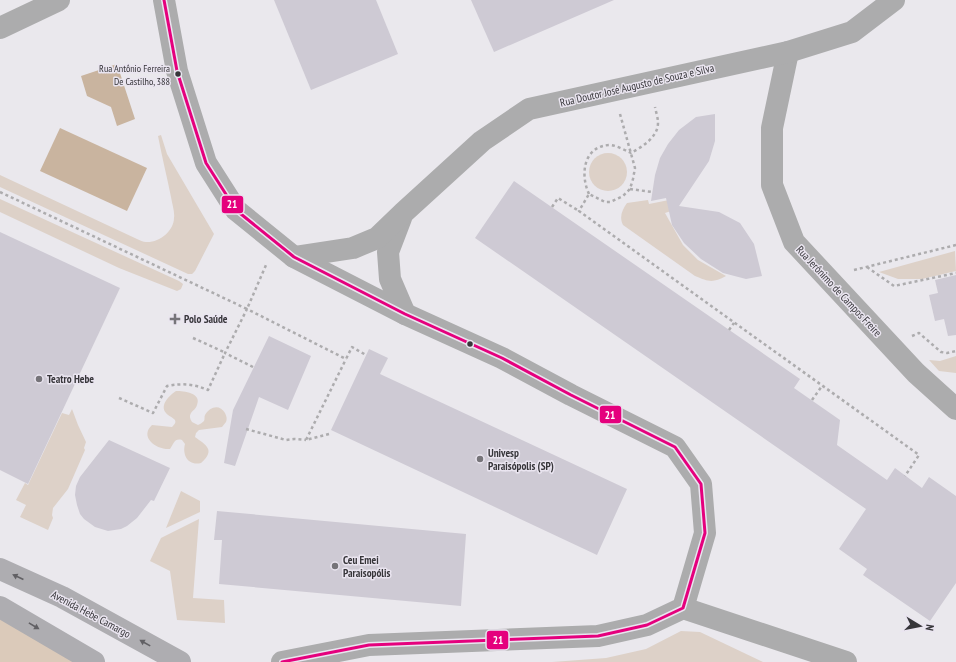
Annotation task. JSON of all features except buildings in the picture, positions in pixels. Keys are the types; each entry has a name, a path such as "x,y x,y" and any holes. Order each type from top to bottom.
{"main road":[{"name":"Avenida Hebe Camargo","path":"0,569 62,597 180,662"},
{"path":"0,607 94,662"}],"street":[{"path":"0,28 59,0"},
{"path":"164,0 177,71 206,164 236,210 294,257 404,314 502,358 571,395 675,447 701,484 705,533 683,608"},
{"name":"Rua Doutor José Augusto de Souza e Silva","path":"294,257 353,248 377,238 402,213 482,141 529,109 788,52 852,32 894,0"},
{"name":"Rua Jerônimo de Campos Freire","path":"788,52 772,128 772,185 794,242 916,373 956,409"},
{"name":"Rua Doutor José Augusto de Souza e Silva","path":"402,213 388,252 390,279 404,314"},
{"path":"282,662 369,645 598,636 647,625 683,608 846,662"},
{"path":"332,662 369,645"}],"path":[{"path":"631,153 647,143 657,128 658,122 650,83"},
{"path":"614,90 631,153 635,168 633,179 630,189 623,196 610,202 605,202 589,194 585,186 584,173 585,164 589,155 597,149 612,145 631,153"},
{"path":"630,189 652,192"},
{"path":"0,192 346,358"},
{"path":"579,211 589,194"},
{"path":"552,207 558,198 579,211 919,455 905,476"},
{"path":"119,398 153,413 167,386 176,384 191,384 208,390 276,242"},
{"path":"826,277 956,245"},
{"path":"867,267 894,286 956,273"},
{"path":"729,330 734,323"},
{"path":"193,338 253,367"},
{"path":"306,440 352,347 366,355"},
{"path":"812,400 822,386"},
{"path":"246,429 286,440 306,440 329,434"}],"shaded area":[{"path":"117,64 135,119 117,126 111,107 87,96 81,76"},
{"path":"60,128 147,168 127,211 40,171"},
{"path":"161,135 167,154 214,234 192,274 188,274 0,187 0,175 137,239 145,242 151,242 161,238 169,232 174,216 158,136"},
{"path":"608,153 621,159 627,172 621,185 608,191 595,185 589,172 595,159"},
{"path":"0,199 179,281 183,284 181,289 177,291 119,268 0,212"},
{"path":"648,200 649,204 669,200 671,211 665,213 683,245 698,260 726,276 718,280 711,281 695,276 623,225 621,219 627,203"},
{"path":"955,251 956,271 922,279 898,279 879,272"},
{"path":"956,356 956,373 939,371 929,360 940,361"},
{"path":"176,391 195,395 197,398 197,406 191,413 190,419 198,425 204,421 205,415 212,408 218,407 225,413 227,419 222,427 199,430 196,433 195,437 206,445 209,451 206,458 201,463 193,463 187,459 184,452 185,444 182,440 177,440 174,442 170,449 165,449 155,445 148,438 148,430 152,425 172,427 174,424 175,420 166,413 164,407 166,400"},
{"path":"72,409 86,442 84,448 85,450 68,489 53,508 53,518 48,530 20,517 26,505 16,500 25,483 28,485 62,413 69,415"},
{"path":"181,491 200,501 200,512 166,528"},
{"path":"199,519 193,598 224,600 225,623 177,620 170,571 150,561 161,538"},
{"path":"0,610 95,662 0,662"},
{"path":"681,631 700,632 763,662 552,662 606,658 646,649"}],"transit line":[{"name":"21","path":"164,0 177,71 206,163 236,210 294,257 405,314 502,358 571,395 675,447 701,484 705,533 683,608 647,625 598,636 369,645 282,662"}],"place":[{"name":"Rua Antônio Ferreira De Castilho, 388","path":"178,74"},
{"name":"Polo Saúde","path":"175,319"},
{"name":"Teatro Hebe","path":"39,379"},
{"name":"Univesp Paraisópolis (SP)","path":"480,459"},
{"name":"Ceu Emei Paraisopólis","path":"335,566"}]}
